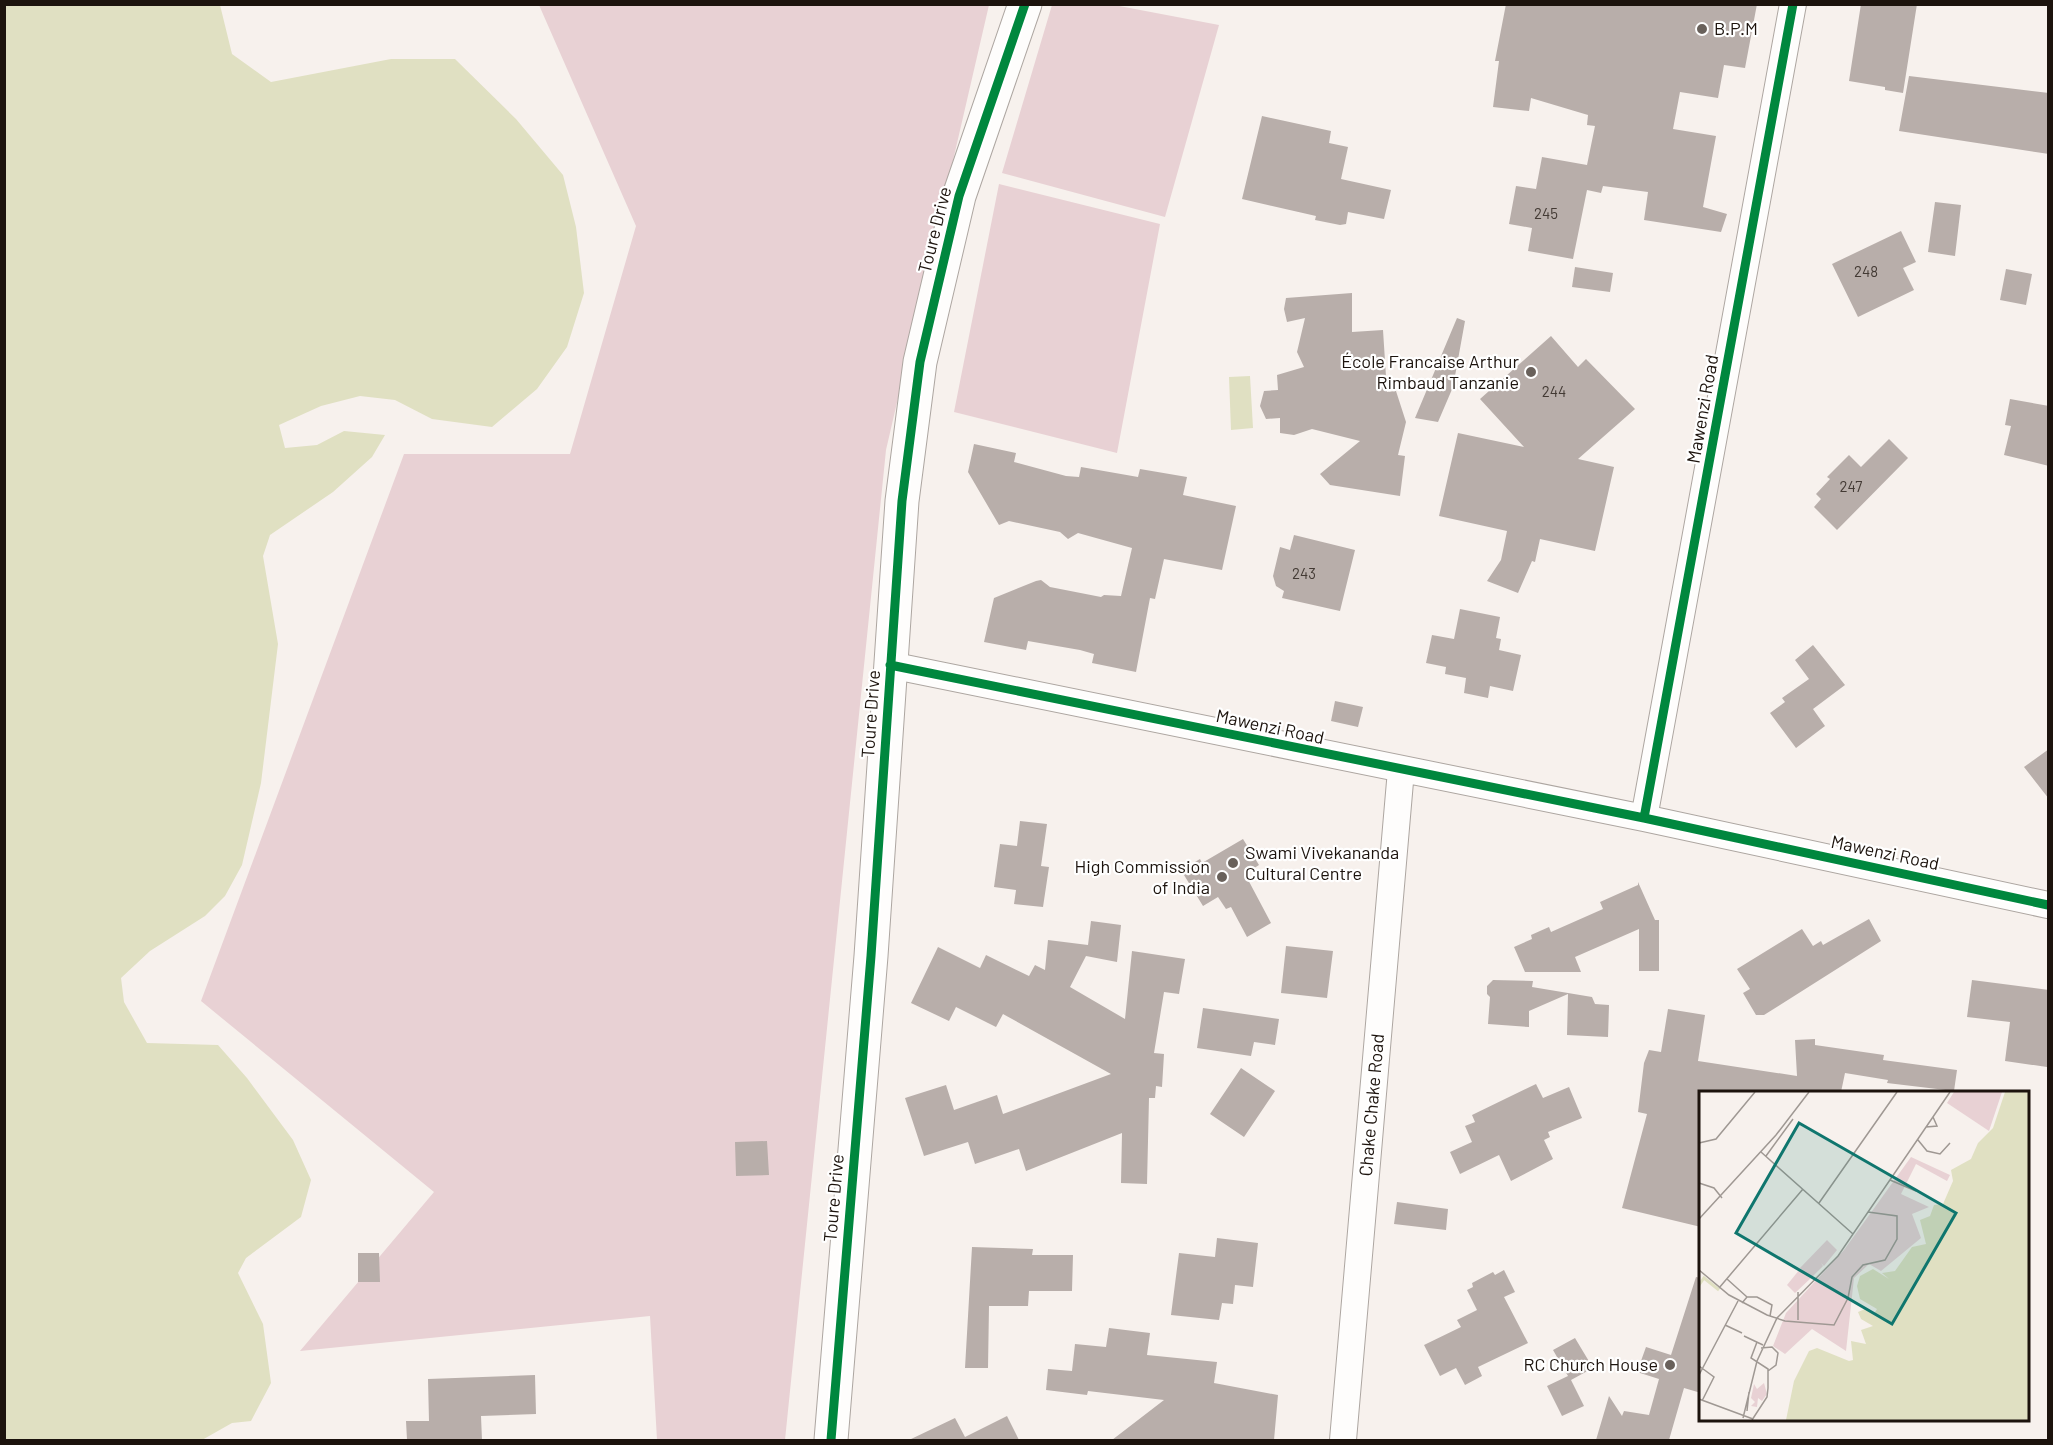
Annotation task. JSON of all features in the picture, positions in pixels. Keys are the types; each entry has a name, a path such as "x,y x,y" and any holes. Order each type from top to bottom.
{"street":[{"name":"Toure Drive","path":"831,1440 870,968 902,501 921,362 959,196 1025,4"},
{"name":"Mawenzi Road","path":"1644,818 1792,4"},
{"name":"Mawenzi Road","path":"890,665 1644,818 2049,905"},
{"name":"Chake Chake Road","path":"1343,1440 1401,770"}],"shaded area":[{"path":"5,4 220,5 232,54 271,82 391,59 455,59 516,119 563,175 576,227 584,293 567,347 537,389 492,427 432,419 395,400 360,396 321,406 279,425 285,448 317,445 344,431 385,435 372,457 333,492 270,535 263,556 278,644 261,783 242,865 225,896 205,916 150,951 121,978 124,1002 147,1043 218,1045 247,1078 293,1140 311,1180 301,1217 246,1258 238,1273 263,1324 271,1383 251,1421 232,1423 202,1440 5,1440"},
{"path":"539,5 989,5 886,450 785,1440 657,1440 650,1316 300,1351 434,1192 201,1001 404,454 570,454 636,226"},
{"path":"1052,5 1114,5 1219,25 1165,217 1002,173"},
{"path":"999,184 1160,224 1117,453 954,412"},
{"path":"1250,376 1253,428 1231,430 1229,377"}],"building":[{"path":"1506,4 1757,4 1745,68 1724,65 1718,98 1680,92 1673,129 1716,136 1703,207 1727,214 1721,232 1644,220 1648,192 1603,186 1601,193 1587,190 1573,259 1528,251 1532,228 1509,224 1516,186 1536,189 1542,157 1587,165 1595,126 1587,125 1588,115 1531,98 1529,111 1493,107 1499,61 1495,61"},
{"path":"1861,4 1917,4 1903,93 1885,90 1885,87 1849,81"},
{"path":"1909,76 2049,93 2049,154 1899,131"},
{"path":"1262,116 1331,131 1329,143 1348,147 1341,179 1391,190 1384,219 1348,212 1346,224 1340,225 1315,220 1316,216 1242,199"},
{"path":"1935,202 1961,205 1955,256 1928,252"},
{"path":"1901,231 1916,262 1903,268 1914,290 1858,317 1832,264"},
{"path":"1575,267 1613,273 1610,292 1572,287"},
{"path":"2006,269 2032,274 2026,305 2000,300"},
{"path":"1352,293 1352,332 1383,330 1387,392 1396,391 1406,422 1398,455 1405,456 1400,496 1330,485 1320,474 1360,441 1312,429 1294,435 1280,433 1280,418 1266,419 1260,406 1264,391 1278,390 1277,375 1304,367 1297,352 1305,318 1287,322 1284,309 1286,298"},
{"path":"1457,318 1465,321 1453,387 1438,422 1415,418"},
{"path":"1551,336 1578,367 1586,359 1635,409 1578,459 1614,467 1595,551 1540,539 1535,562 1532,561 1518,593 1487,581 1501,560 1507,531 1439,516 1458,433 1524,447 1480,399"},
{"path":"2010,399 2049,406 2049,466 2004,455 2011,426 2005,425"},
{"path":"1889,439 1908,458 1837,530 1814,507 1821,499 1816,494 1830,479 1827,477 1849,455 1861,467"},
{"path":"974,444 1016,453 1014,462 1066,476 1079,477 1081,467 1138,477 1140,469 1187,477 1183,495 1236,506 1222,570 1164,559 1155,599 1150,598 1136,672 1092,663 1094,654 1080,650 1028,641 1026,650 984,642 994,598 1036,581 1041,580 1050,587 1101,597 1104,595 1121,596 1132,548 1078,533 1068,539 1060,532 1009,521 999,525 968,472"},
{"path":"1294,535 1355,550 1340,611 1282,598 1284,591 1276,586 1273,576 1280,547 1290,550"},
{"path":"1460,609 1500,617 1496,638 1501,639 1499,650 1521,655 1513,691 1490,686 1488,698 1464,693 1466,678 1445,674 1446,667 1426,663 1432,635 1454,639"},
{"path":"1813,645 1845,685 1813,709 1825,726 1796,748 1770,713 1785,702 1782,698 1809,679 1795,660"},
{"path":"1335,701 1363,707 1358,727 1331,721"},
{"path":"2049,749 2049,799 2024,767"},
{"path":"1020,821 1047,824 1041,866 1049,867 1043,907 1014,904 1016,890 994,887 1000,844 1017,846"},
{"path":"1243,839 1259,865 1245,874 1271,923 1247,937 1231,907 1226,909 1218,897 1203,906 1184,875 1183,869 1200,859 1202,863"},
{"path":"1638,882 1655,920 1659,920 1659,971 1639,971 1639,929 1575,957 1581,972 1525,972 1514,947 1532,939 1531,935 1549,927 1551,932 1603,909 1600,902 1638,885"},
{"path":"1869,919 1881,941 1764,1015 1756,1015 1743,993 1750,989 1737,969 1802,929 1813,946 1821,941 1823,945"},
{"path":"1091,921 1121,925 1117,962 1086,956 1070,987 1125,1019 1132,951 1185,959 1179,994 1164,992 1154,1053 1164,1054 1162,1087 1156,1086 1155,1098 1149,1098 1147,1184 1121,1183 1122,1133 1026,1171 1019,1149 975,1164 968,1142 924,1156 905,1098 946,1085 954,1110 997,1095 1003,1114 1111,1074 1003,1014 996,1027 956,1007 949,1021 911,1003 938,947 980,968 986,955 1029,976 1035,965 1045,970 1048,940 1088,945"},
{"path":"1286,946 1333,951 1327,998 1281,993"},
{"path":"1493,980 1533,981 1532,987 1592,997 1595,1004 1609,1005 1608,1037 1567,1035 1568,994 1529,1011 1529,1027 1488,1024 1490,997 1487,994 1487,986"},
{"path":"1972,980 2049,990 2047,1067 2005,1061 2010,1022 1967,1017"},
{"path":"1203,1008 1279,1019 1275,1045 1254,1042 1251,1056 1197,1048"},
{"path":"1668,1009 1705,1015 1698,1061 1797,1076 1795,1040 1815,1039 1815,1045 1884,1055 1883,1060 1957,1070 1954,1091 1887,1083 1888,1080 1845,1073 1841,1091 1699,1091 1699,1227 1622,1208 1647,1114 1638,1112 1644,1063 1649,1050 1661,1052"},
{"path":"1241,1068 1275,1091 1244,1137 1210,1114"},
{"path":"1536,1084 1543,1098 1569,1087 1582,1118 1548,1132 1550,1137 1544,1140 1553,1159 1511,1181 1499,1155 1460,1174 1450,1152 1472,1142 1465,1126 1475,1122 1472,1115"},
{"path":"767,1141 769,1175 736,1176 735,1142"},
{"path":"1397,1202 1448,1209 1446,1230 1394,1224"},
{"path":"1217,1238 1258,1243 1253,1287 1235,1285 1233,1304 1222,1303 1219,1320 1171,1315 1179,1253 1215,1257"},
{"path":"972,1247 1033,1249 1032,1255 1073,1255 1072,1291 1029,1291 1028,1306 989,1306 988,1368 965,1368"},
{"path":"358,1253 379,1253 380,1282 358,1282"},
{"path":"1504,1270 1515,1292 1504,1297 1528,1343 1478,1367 1482,1376 1465,1385 1456,1368 1440,1376 1424,1345 1461,1327 1457,1320 1477,1310 1467,1290 1473,1287 1472,1283 1493,1272 1495,1275"},
{"path":"1696,1277 1699,1278 1699,1392 1684,1388 1669,1440 1596,1440 1609,1396 1622,1416 1624,1411 1649,1415 1659,1379 1637,1372 1646,1347 1671,1355"},
{"path":"1109,1328 1150,1333 1147,1355 1217,1362 1214,1383 1278,1395 1274,1440 1112,1440 1164,1400 1088,1391 1087,1395 1046,1390 1048,1369 1072,1371 1075,1344 1106,1347"},
{"path":"1575,1338 1593,1368 1571,1380 1584,1406 1562,1416 1547,1386 1568,1376 1553,1350"},
{"path":"535,1375 536,1414 481,1416 482,1440 407,1440 406,1421 429,1421 428,1379"},
{"path":"1007,1416 1019,1440 909,1440 955,1418 965,1437"}],"cycle path":[{"path":"831,1440 871,956 902,501 920,362 959,196 1025,4"},
{"path":"1644,818 1793,4"},
{"path":"890,665 1644,818 2048,905"}],"place":[{"name":"B.P.M","path":"1702,29"},
{"name":"École Francaise Arthur Rimbaud Tanzanie","path":"1531,372"},
{"name":"Swami Vivekananda Cultural Centre","path":"1233,863"},
{"name":"High Commission of India","path":"1222,877"},
{"name":"RC Church House","path":"1670,1365"}]}
